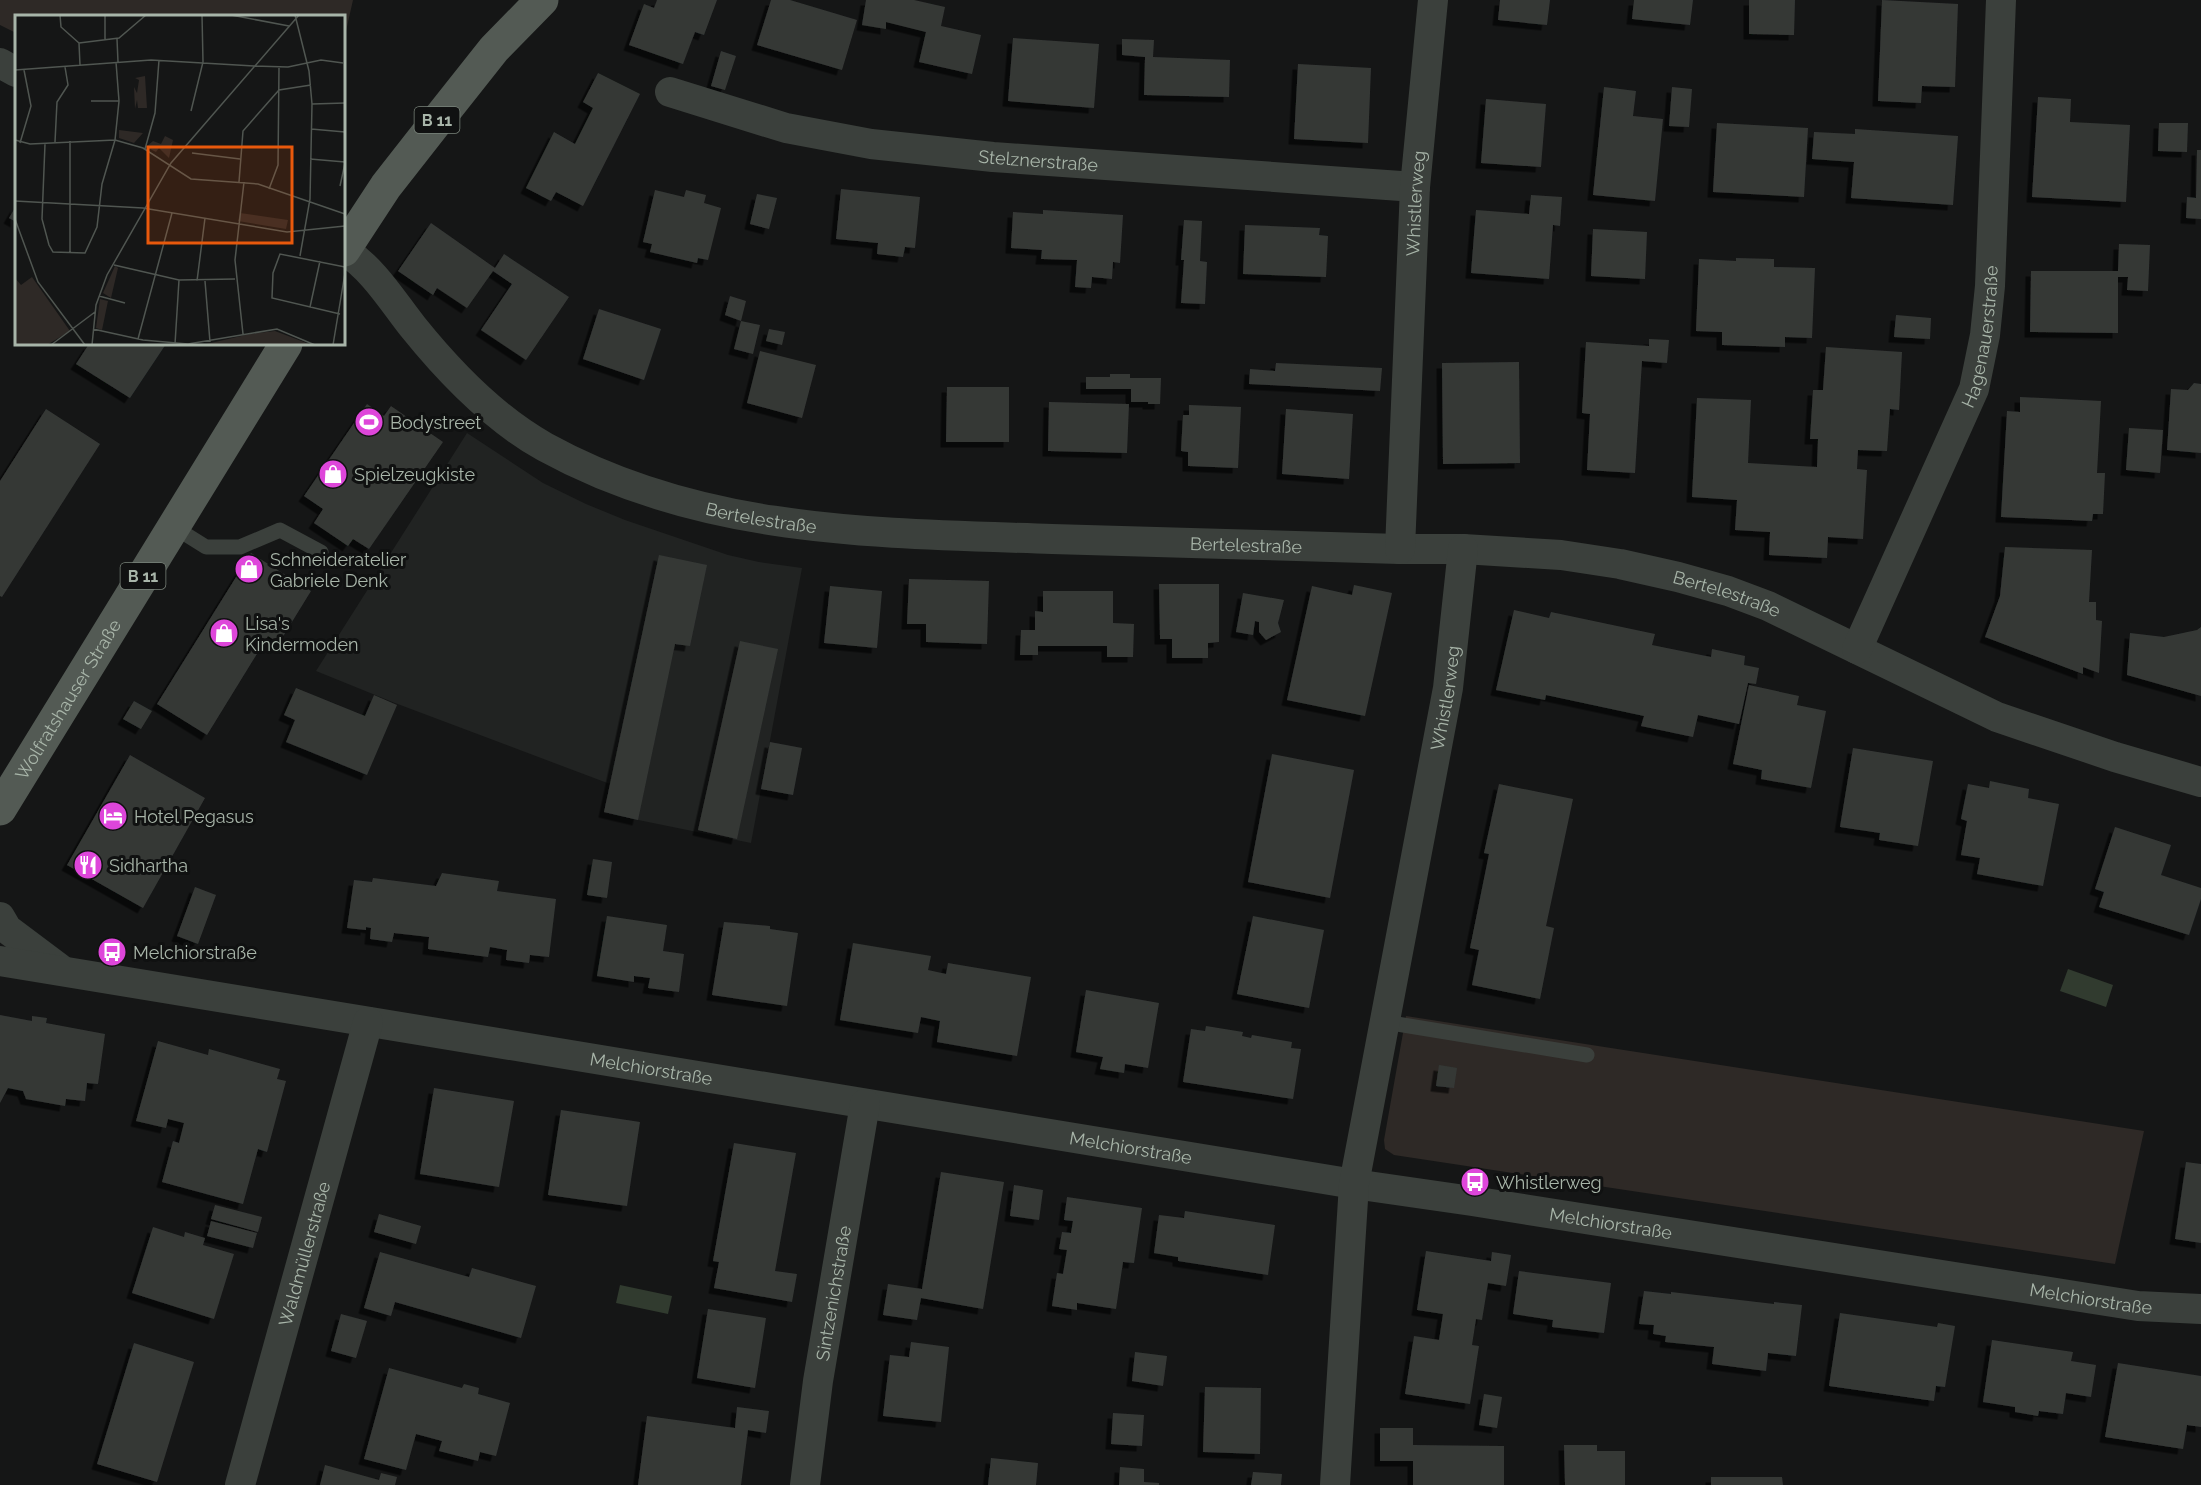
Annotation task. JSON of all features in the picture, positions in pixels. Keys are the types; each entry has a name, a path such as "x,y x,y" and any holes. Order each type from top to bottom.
{"main road":[{"name":"B 11","path":"345,248 386,186 432,126 494,49 542,0"},
{"name":"Wolfratshauser Straße","path":"0,809 285,345"}],"street":[{"name":"Whistlerweg","path":"1400,549 1415,187 1433,0"},
{"name":"Hagenauerstraße","path":"1857,649 1974,389 1985,335 1990,286 2001,0"},
{"path":"0,63 15,71"},
{"name":"Stelznerstraße","path":"670,92 786,128 871,144 993,157 1415,187"},
{"name":"Bertelestraße","path":"345,251 368,268 414,328 460,382 501,418 544,447 600,473 650,492 703,508 758,519 835,530 937,535 1463,549 1561,555 1620,564 1728,591 1768,606 1997,717 2115,757 2201,782"},
{"name":"Whistlerweg","path":"1335,1485 1354,1184 1448,688 1463,549"},
{"name":"Melchiorstraße","path":"0,917 7,929 63,972"},
{"name":"Melchiorstraße","path":"0,961 1354,1184 1495,1204 2138,1306 2201,1309"},
{"name":"Waldmüllerstraße","path":"240,1485 368,1022"},
{"name":"Sintzenichstraße","path":"805,1485 818,1381 865,1104"}],"lane":[{"path":"174,527 206,547 240,547 280,530 321,552"},
{"path":"1384,1022 1587,1054"}],"shaded area":[{"path":"0,0 353,0 345,36 345,15 15,15 15,32 0,25"},
{"path":"467,433 543,483 625,520 728,555 802,568 751,843 604,813 610,784 316,671"},
{"path":"2068,969 2113,985 2106,1007 2060,991"},
{"path":"1406,1016 2144,1131 2115,1264 1394,1155 1385,1149 1384,1140"},
{"path":"620,1285 672,1296 668,1314 616,1303"}],"building":[{"path":"657,0 717,0 704,35 695,32 683,64 629,45 644,4 654,8"},
{"path":"771,0 790,0 857,20 842,70 757,45"},
{"path":"866,0 914,0 945,7 941,26 981,35 972,74 919,62 926,32 886,22 886,29 862,25"},
{"path":"1500,0 1550,0 1547,25 1498,20"},
{"path":"1634,0 1693,0 1690,25 1632,19"},
{"path":"1749,0 1795,0 1794,35 1749,34"},
{"path":"1882,0 1958,4 1955,87 1922,86 1921,103 1878,101"},
{"path":"1013,38 1099,44 1094,108 1008,101"},
{"path":"1122,39 1154,40 1153,57 1230,60 1229,97 1144,95 1145,57 1122,55"},
{"path":"721,51 736,56 725,90 711,86"},
{"path":"1298,64 1371,68 1368,143 1294,139"},
{"path":"598,73 640,94 583,206 556,192 551,201 526,188 554,132 575,144 593,108 583,102"},
{"path":"1604,87 1636,91 1633,116 1663,119 1655,201 1593,195"},
{"path":"1672,87 1692,89 1689,127 1669,126"},
{"path":"2038,97 2071,99 2070,122 2130,125 2126,202 2032,197"},
{"path":"1486,99 1546,104 1541,167 1481,163"},
{"path":"1717,123 1808,128 1804,197 1713,192"},
{"path":"2159,123 2188,123 2187,152 2158,151"},
{"path":"1855,129 1958,136 1953,205 1851,198 1854,162 1812,159 1814,132 1855,134"},
{"path":"2197,150 2201,150 2201,219 2186,218 2187,197 2196,198"},
{"path":"841,189 920,197 915,248 905,247 903,257 877,254 878,243 836,239"},
{"path":"655,190 684,197 686,190 706,195 704,203 721,208 708,260 698,258 697,263 650,252 652,244 643,242"},
{"path":"757,194 777,198 769,229 750,224"},
{"path":"1531,195 1562,197 1560,226 1553,225 1549,279 1471,273 1476,210 1529,214"},
{"path":"15,208 15,221 9,218"},
{"path":"1043,210 1123,215 1120,263 1113,262 1112,279 1092,277 1091,288 1075,287 1077,260 1041,259 1042,250 1011,248 1013,212 1043,214"},
{"path":"1184,220 1202,221 1200,261 1207,262 1205,304 1181,303"},
{"path":"431,223 495,268 504,254 569,297 526,360 481,330 512,284 493,271 467,308 437,288 433,295 398,271"},
{"path":"1245,225 1320,228 1319,235 1328,236 1326,277 1243,274"},
{"path":"1593,229 1647,232 1645,279 1591,276"},
{"path":"2119,244 2150,245 2148,291 2127,290 2128,277 2118,277 2118,333 2030,332 2031,271 2118,271"},
{"path":"1736,258 1774,259 1774,267 1815,268 1812,338 1785,337 1785,347 1722,345 1722,332 1696,331 1699,259 1736,261"},
{"path":"730,296 746,301 741,321 725,315"},
{"path":"599,309 661,329 644,380 583,359"},
{"path":"1896,315 1931,318 1930,339 1894,337"},
{"path":"741,321 760,325 753,354 734,349"},
{"path":"769,329 785,332 782,345 766,341"},
{"path":"1649,339 1669,340 1667,363 1642,361 1635,473 1587,470 1590,414 1582,413 1586,342 1649,346"},
{"path":"88,345 165,345 130,398 76,364"},
{"path":"1826,347 1902,352 1899,410 1890,409 1887,451 1858,450 1857,469 1867,470 1863,539 1828,537 1827,558 1769,555 1770,532 1735,530 1737,500 1692,497 1697,398 1751,400 1748,463 1817,467 1818,439 1810,439 1813,390 1823,390"},
{"path":"760,351 816,365 802,418 747,403"},
{"path":"1519,362 1520,463 1443,464 1442,363"},
{"path":"1276,363 1382,368 1380,391 1249,384 1250,369 1275,371"},
{"path":"1110,374 1130,374 1130,378 1161,378 1160,404 1131,402 1131,389 1086,389 1086,377 1110,377"},
{"path":"2194,383 2201,384 2201,453 2167,450 2171,389 2188,390"},
{"path":"947,387 1009,387 1009,442 946,442"},
{"path":"2020,397 2101,401 2097,473 2105,473 2103,514 2093,514 2092,521 2001,517 2007,411 2020,412"},
{"path":"1049,402 1129,404 1127,453 1048,451"},
{"path":"367,404 384,416 391,406 443,442 369,549 353,539 348,546 314,523 323,509 304,496"},
{"path":"1189,405 1241,407 1238,468 1188,466 1188,452 1181,451 1183,415 1189,415"},
{"path":"46,409 100,444 2,597 0,596 0,481"},
{"path":"1286,409 1353,414 1349,479 1282,474"},
{"path":"2129,428 2163,430 2160,473 2126,470"},
{"path":"2005,547 2092,550 2089,602 2096,602 2096,620 2102,621 2099,673 2083,667 2083,674 1985,637 2000,596"},
{"path":"251,553 311,591 279,643 268,636 207,735 157,704"},
{"path":"659,555 707,565 690,646 675,644 638,820 604,812"},
{"path":"909,579 989,581 987,644 926,642 926,624 907,624"},
{"path":"1159,584 1219,584 1219,642 1208,643 1208,658 1172,658 1172,639 1160,639"},
{"path":"1354,585 1392,593 1365,716 1287,700 1312,586 1352,595"},
{"path":"830,586 882,591 877,648 824,643"},
{"path":"1043,591 1113,591 1113,623 1134,624 1133,657 1107,657 1107,646 1038,646 1038,655 1020,655 1021,630 1035,630 1035,611 1043,612"},
{"path":"1243,593 1284,600 1278,623 1281,632 1266,640 1259,632 1259,622 1255,621 1253,635 1236,632"},
{"path":"1514,610 1549,618 1551,612 1655,634 1652,645 1711,657 1712,649 1745,656 1744,665 1759,668 1756,684 1748,683 1739,724 1698,715 1693,737 1641,726 1644,716 1546,695 1545,700 1496,690"},
{"path":"2201,627 2201,696 2127,675 2130,633 2164,637 2197,630"},
{"path":"740,641 778,649 737,839 698,830"},
{"path":"1749,685 1799,696 1797,705 1826,711 1811,788 1761,779 1762,770 1733,764"},
{"path":"296,688 365,716 374,695 397,705 367,775 286,742 295,720 284,715"},
{"path":"134,701 152,711 141,729 123,719"},
{"path":"770,742 802,748 793,795 761,789"},
{"path":"1853,748 1933,761 1918,846 1879,840 1880,833 1840,827"},
{"path":"1272,754 1354,770 1330,898 1248,882"},
{"path":"130,755 205,798 143,908 67,865"},
{"path":"1990,781 2029,789 2028,798 2059,804 2043,886 1977,874 1980,858 1961,855 1967,821 1961,819 1968,784 1989,788"},
{"path":"1499,784 1573,799 1546,926 1554,928 1540,999 1472,985 1479,950 1470,948 1489,854 1484,853"},
{"path":"2115,827 2171,845 2161,875 2201,888 2201,899 2189,935 2099,907 2104,892 2095,889"},
{"path":"593,859 612,862 607,898 587,895"},
{"path":"442,873 499,881 497,891 556,899 549,957 530,955 529,963 506,960 507,950 490,947 488,957 428,949 429,937 394,933 392,942 370,939 371,928 366,927 366,930 347,928 354,880 372,882 373,878 436,886"},
{"path":"195,887 216,895 198,944 177,936"},
{"path":"607,916 667,925 663,951 684,954 679,992 648,988 650,978 634,976 634,982 597,976"},
{"path":"1253,916 1324,930 1309,1008 1237,994"},
{"path":"724,922 770,926 770,929 798,933 787,1006 712,995"},
{"path":"853,943 931,956 928,970 946,974 948,963 1031,977 1017,1056 937,1042 940,1021 921,1017 918,1033 840,1020"},
{"path":"1086,990 1159,1003 1148,1068 1125,1064 1124,1073 1100,1069 1103,1057 1076,1052"},
{"path":"0,1015 32,1021 32,1016 47,1018 46,1023 105,1034 98,1084 87,1083 85,1101 66,1099 65,1106 26,1099 23,1091 8,1088 0,1103"},
{"path":"1206,1026 1243,1032 1242,1036 1251,1038 1252,1035 1292,1042 1291,1048 1301,1049 1293,1099 1183,1082 1191,1029 1205,1031"},
{"path":"158,1041 208,1055 209,1049 280,1069 277,1079 286,1081 267,1152 258,1149 243,1204 162,1182 173,1141 179,1143 184,1123 168,1119 166,1128 136,1121"},
{"path":"1439,1065 1457,1068 1454,1088 1436,1086"},
{"path":"434,1088 514,1101 499,1187 420,1174"},
{"path":"561,1110 640,1122 627,1206 548,1195"},
{"path":"734,1143 796,1153 775,1271 797,1274 792,1302 714,1288 719,1262 713,1261"},
{"path":"2186,1162 2201,1164 2201,1243 2175,1239"},
{"path":"941,1172 1004,1182 983,1309 921,1298 917,1320 883,1315 888,1284 922,1289"},
{"path":"1014,1185 1043,1190 1039,1220 1010,1216"},
{"path":"1067,1197 1142,1208 1134,1263 1123,1262 1116,1309 1077,1303 1077,1310 1052,1306 1057,1273 1063,1274 1067,1250 1059,1249 1062,1232 1071,1233 1073,1221 1064,1220"},
{"path":"215,1205 262,1217 258,1232 211,1219"},
{"path":"1185,1211 1275,1225 1268,1275 1178,1261 1178,1257 1154,1253 1159,1215 1184,1218"},
{"path":"379,1214 421,1226 416,1244 374,1232"},
{"path":"211,1221 257,1233 253,1248 207,1236"},
{"path":"153,1227 184,1237 185,1232 205,1238 203,1245 234,1254 214,1319 132,1293"},
{"path":"1426,1251 1491,1261 1492,1252 1511,1255 1506,1286 1488,1283 1482,1320 1476,1319 1472,1345 1479,1346 1470,1404 1405,1394 1414,1336 1439,1340 1443,1314 1417,1310"},
{"path":"380,1252 469,1277 472,1268 536,1286 521,1338 395,1302 391,1316 364,1308"},
{"path":"1519,1271 1611,1283 1604,1333 1552,1327 1553,1320 1513,1314"},
{"path":"1644,1291 1802,1305 1796,1356 1768,1353 1766,1371 1712,1364 1714,1347 1665,1342 1666,1336 1653,1334 1654,1325 1639,1324"},
{"path":"708,1309 766,1318 755,1388 697,1378"},
{"path":"1840,1313 1937,1327 1938,1323 1955,1326 1945,1387 1936,1386 1934,1401 1829,1386"},
{"path":"341,1314 367,1321 356,1358 331,1351"},
{"path":"1992,1340 2073,1352 2071,1361 2096,1365 2091,1397 2066,1393 2063,1414 2039,1411 2038,1416 2015,1412 2015,1407 1983,1402"},
{"path":"911,1342 949,1347 941,1422 883,1416 890,1355 909,1357"},
{"path":"134,1343 194,1362 157,1482 97,1464"},
{"path":"1135,1352 1167,1356 1163,1386 1132,1381"},
{"path":"2118,1363 2201,1376 2201,1427 2187,1425 2183,1449 2105,1437"},
{"path":"389,1368 462,1388 464,1384 479,1388 478,1394 510,1403 496,1456 480,1452 478,1461 439,1451 442,1441 416,1434 406,1470 364,1459"},
{"path":"1205,1387 1261,1388 1260,1454 1203,1452"},
{"path":"1484,1394 1502,1397 1497,1428 1479,1425"},
{"path":"737,1407 769,1411 766,1433 748,1430 741,1485 638,1485 647,1416 735,1428"},
{"path":"1113,1413 1144,1415 1142,1446 1111,1444"},
{"path":"1380,1428 1413,1428 1413,1445 1504,1446 1504,1485 1413,1485 1413,1461 1380,1461"},
{"path":"1564,1445 1597,1445 1597,1451 1625,1451 1625,1485 1565,1485"},
{"path":"991,1458 1038,1463 1036,1485 988,1485"},
{"path":"325,1465 379,1480 381,1473 397,1477 395,1485 320,1485"},
{"path":"1120,1467 1144,1469 1144,1482 1159,1483 1159,1485 1119,1485"},
{"path":"1253,1472 1282,1474 1281,1485 1251,1485"},
{"path":"1711,1477 1782,1477 1783,1485 1711,1485"}],"place":[{"name":"Bodystreet","path":"369,422"},
{"name":"Spielzeugkiste","path":"333,474"},
{"name":"Schneideratelier Gabriele Denk","path":"249,569"},
{"name":"Lisa's Kindermoden","path":"224,633"},
{"name":"Hotel Pegasus","path":"113,816"},
{"name":"Sidhartha","path":"88,865"},
{"name":"Melchiorstraße","path":"112,952"},
{"name":"Whistlerweg","path":"1475,1182"}]}
